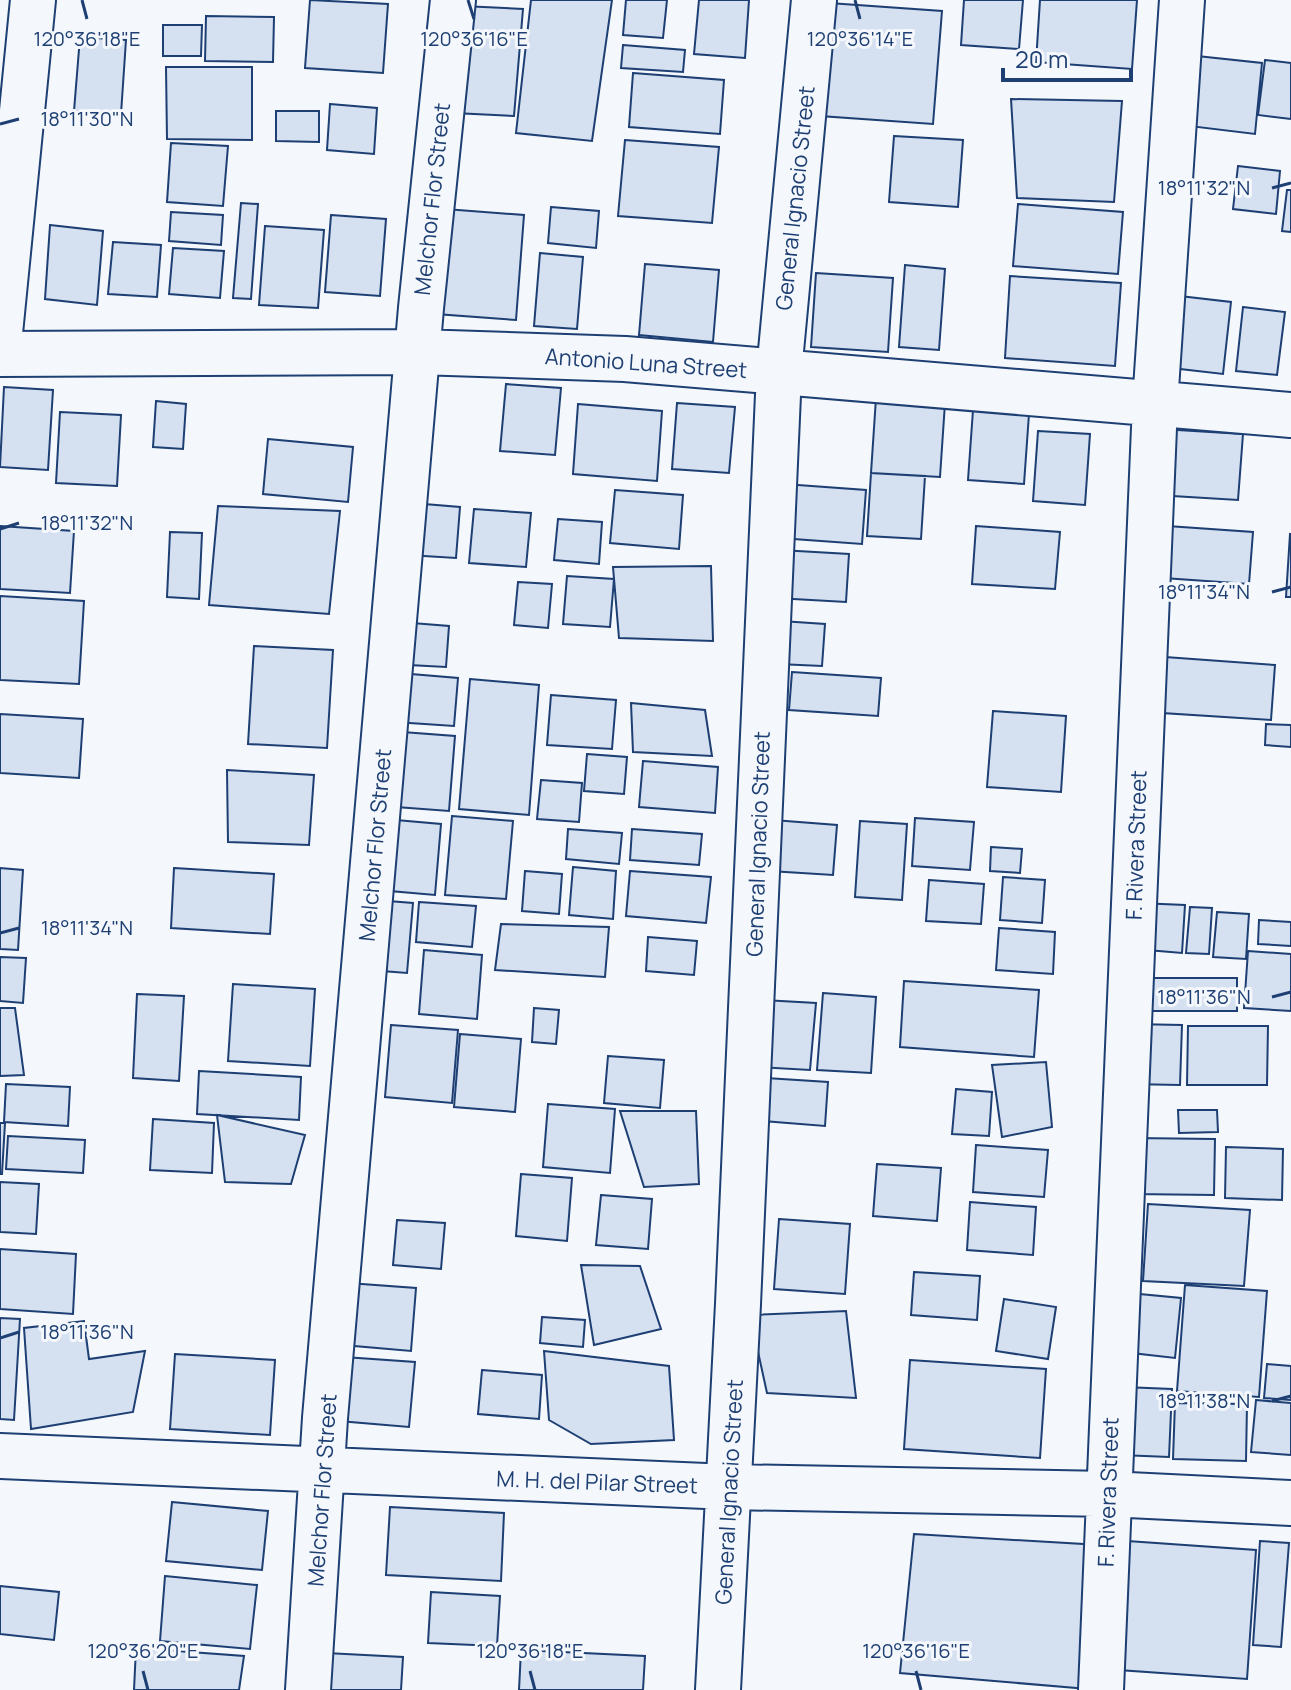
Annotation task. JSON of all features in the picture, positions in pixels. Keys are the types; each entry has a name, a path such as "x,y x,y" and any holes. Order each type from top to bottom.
{"street":[{"path":"0,333 33,0"},
{"name":"Melchor Flor Street","path":"308,1690 323,1470 418,352 453,0"},
{"name":"General Ignacio Street","path":"718,1690 779,372 814,0"},
{"name":"F. Rivera Street","path":"1101,1690 1155,404 1182,0"},
{"name":"Antonio Luna Street","path":"0,354 418,352 625,359 1291,415"},
{"name":"M. H. del Pilar Street","path":"0,1456 729,1487 1108,1494 1291,1503"}],"building":[{"path":"310,0 388,4 383,73 305,68"},
{"path":"531,0 612,0 592,141 516,133"},
{"path":"626,0 667,0 663,38 623,35"},
{"path":"699,0 749,0 745,58 694,54"},
{"path":"964,0 1023,0 1019,49 961,45"},
{"path":"1040,0 1137,0 1132,69 1036,62"},
{"path":"829,3 942,11 933,124 820,116"},
{"path":"462,6 523,9 514,116 454,113"},
{"path":"206,16 274,17 273,62 205,61"},
{"path":"163,25 202,25 201,56 163,56"},
{"path":"80,37 126,40 121,114 74,111"},
{"path":"623,45 685,50 683,72 621,68"},
{"path":"1197,56 1262,63 1255,134 1189,126"},
{"path":"1265,60 1291,63 1291,119 1258,115"},
{"path":"166,67 252,67 252,140 167,139"},
{"path":"633,73 724,80 720,134 629,127"},
{"path":"1011,99 1122,101 1114,202 1017,198"},
{"path":"330,104 377,108 374,154 327,150"},
{"path":"276,111 319,111 319,142 276,141"},
{"path":"894,136 963,140 958,207 889,202"},
{"path":"625,140 719,147 712,223 618,216"},
{"path":"171,143 228,146 223,206 167,202"},
{"path":"1238,166 1280,171 1276,214 1233,209"},
{"path":"1287,190 1291,190 1291,232 1282,231"},
{"path":"241,203 258,204 251,299 233,298"},
{"path":"1018,204 1123,212 1118,274 1013,266"},
{"path":"551,207 599,211 596,248 548,243"},
{"path":"445,209 524,215 516,320 436,314"},
{"path":"171,212 223,215 221,245 169,241"},
{"path":"331,215 386,219 380,296 325,292"},
{"path":"50,225 103,231 97,305 45,299"},
{"path":"265,226 324,230 318,308 259,305"},
{"path":"113,242 161,245 157,297 108,294"},
{"path":"173,248 224,251 220,298 169,294"},
{"path":"540,253 583,257 577,329 534,326"},
{"path":"645,264 719,270 713,342 639,335"},
{"path":"905,265 945,269 939,350 899,347"},
{"path":"816,273 893,278 888,352 811,347"},
{"path":"1010,276 1121,283 1115,366 1005,358"},
{"path":"1171,295 1231,302 1223,374 1163,367"},
{"path":"1243,307 1285,312 1277,375 1236,371"},
{"path":"506,384 561,388 555,455 500,451"},
{"path":"4,387 53,390 48,470 0,467"},
{"path":"876,398 945,403 940,477 871,473"},
{"path":"156,401 186,404 183,449 153,447"},
{"path":"677,403 735,407 729,473 672,469"},
{"path":"578,404 662,411 657,481 573,474"},
{"path":"973,410 1029,414 1024,484 968,480"},
{"path":"60,412 121,415 117,486 56,483"},
{"path":"1161,429 1243,434 1238,500 1156,495"},
{"path":"1038,431 1090,434 1085,505 1033,501"},
{"path":"268,439 353,447 348,502 263,494"},
{"path":"871,473 925,476 921,539 867,536"},
{"path":"784,484 866,490 862,544 780,538"},
{"path":"615,490 683,495 679,549 610,543"},
{"path":"412,503 460,507 456,558 408,555"},
{"path":"218,506 340,511 329,614 209,605"},
{"path":"474,509 531,513 526,567 469,563"},
{"path":"558,519 602,522 599,564 554,560"},
{"path":"1153,525 1253,532 1249,584 1149,577"},
{"path":"0,526 74,531 70,593 0,589"},
{"path":"976,526 1060,532 1055,589 972,584"},
{"path":"170,532 202,533 199,599 167,597"},
{"path":"1290,534 1291,597 1286,597"},
{"path":"780,550 849,554 846,602 776,598"},
{"path":"711,566 713,641 619,638 613,567"},
{"path":"567,576 614,579 610,627 563,624"},
{"path":"518,582 552,584 548,628 514,625"},
{"path":"0,596 84,601 79,684 0,680"},
{"path":"781,621 825,624 822,666 778,664"},
{"path":"412,623 449,626 446,667 409,665"},
{"path":"254,646 333,650 327,748 248,744"},
{"path":"1165,657 1275,665 1271,720 1162,713"},
{"path":"792,672 881,678 878,716 789,710"},
{"path":"399,673 458,678 454,726 395,722"},
{"path":"470,679 539,685 529,815 459,809"},
{"path":"551,695 616,700 612,749 547,745"},
{"path":"631,703 705,710 712,756 633,752"},
{"path":"993,711 1066,716 1061,792 987,787"},
{"path":"0,714 83,719 79,778 0,773"},
{"path":"1266,724 1291,725 1291,747 1265,745"},
{"path":"389,731 455,736 449,811 383,806"},
{"path":"587,754 627,757 624,794 584,791"},
{"path":"643,761 718,767 715,813 639,807"},
{"path":"227,770 314,775 309,845 228,842"},
{"path":"541,780 582,783 579,822 537,819"},
{"path":"452,816 513,821 506,899 445,895"},
{"path":"915,818 974,822 970,870 912,866"},
{"path":"396,820 441,824 435,895 390,891"},
{"path":"773,820 837,825 833,875 770,871"},
{"path":"860,821 907,824 902,900 855,897"},
{"path":"568,829 622,833 619,864 566,859"},
{"path":"632,829 702,834 699,865 630,860"},
{"path":"991,847 1022,849 1020,873 990,871"},
{"path":"573,867 616,871 613,919 569,915"},
{"path":"0,868 23,870 18,950 0,949"},
{"path":"174,868 274,874 270,934 171,928"},
{"path":"525,871 562,874 559,914 522,911"},
{"path":"630,871 711,877 706,923 626,916"},
{"path":"1003,877 1045,880 1042,923 1000,920"},
{"path":"929,880 984,884 981,924 926,921"},
{"path":"388,901 413,903 407,973 382,971"},
{"path":"419,902 476,906 472,947 416,942"},
{"path":"1138,903 1185,905 1182,953 1135,949"},
{"path":"1190,907 1212,908 1209,954 1186,953"},
{"path":"1217,912 1249,914 1246,959 1213,957"},
{"path":"1259,920 1291,922 1291,946 1258,944"},
{"path":"501,924 609,927 605,977 495,970"},
{"path":"999,928 1055,932 1053,974 996,970"},
{"path":"648,937 697,941 694,975 646,971"},
{"path":"424,950 482,955 477,1019 419,1014"},
{"path":"1248,951 1291,954 1291,1011 1244,1008"},
{"path":"0,957 26,958 23,1003 0,1001"},
{"path":"1134,978 1237,978 1237,1011 1134,1011"},
{"path":"904,981 1039,990 1034,1057 900,1047"},
{"path":"233,984 315,989 310,1066 228,1061"},
{"path":"823,993 876,997 871,1073 817,1070"},
{"path":"137,994 184,996 179,1081 133,1078"},
{"path":"763,1000 816,1003 810,1070 758,1067"},
{"path":"0,1008 15,1008 24,1075 0,1076"},
{"path":"534,1008 559,1010 556,1044 532,1042"},
{"path":"1132,1024 1182,1025 1180,1085 1129,1084"},
{"path":"391,1025 458,1030 452,1103 385,1097"},
{"path":"1188,1026 1268,1026 1267,1085 1187,1085"},
{"path":"460,1034 521,1039 515,1112 454,1107"},
{"path":"608,1056 664,1060 660,1108 604,1103"},
{"path":"1046,1062 1052,1127 1002,1137 992,1065"},
{"path":"199,1071 301,1077 299,1120 197,1114"},
{"path":"766,1078 828,1082 825,1126 763,1121"},
{"path":"6,1084 70,1087 68,1126 4,1122"},
{"path":"956,1089 992,1092 989,1136 952,1134"},
{"path":"548,1104 615,1109 610,1173 543,1167"},
{"path":"1178,1110 1217,1110 1218,1132 1179,1133"},
{"path":"620,1111 696,1111 699,1184 644,1187"},
{"path":"217,1115 305,1135 291,1184 225,1182"},
{"path":"153,1119 214,1123 212,1173 150,1170"},
{"path":"0,1123 5,1123 2,1174 0,1174"},
{"path":"8,1136 85,1140 83,1173 6,1169"},
{"path":"1134,1138 1215,1139 1214,1195 1133,1194"},
{"path":"976,1145 1048,1150 1044,1197 973,1192"},
{"path":"1226,1147 1283,1149 1282,1200 1225,1198"},
{"path":"877,1164 941,1168 937,1221 873,1216"},
{"path":"521,1174 572,1178 567,1241 516,1236"},
{"path":"0,1182 39,1184 36,1234 0,1232"},
{"path":"601,1195 652,1199 648,1249 596,1245"},
{"path":"970,1202 1036,1207 1033,1255 967,1250"},
{"path":"1148,1204 1250,1210 1244,1286 1143,1281"},
{"path":"779,1219 850,1224 845,1294 774,1289"},
{"path":"397,1220 445,1223 441,1269 393,1265"},
{"path":"0,1249 76,1254 73,1314 0,1309"},
{"path":"581,1265 640,1266 661,1329 594,1345"},
{"path":"914,1272 980,1276 977,1320 911,1315"},
{"path":"348,1283 416,1288 411,1351 343,1345"},
{"path":"1185,1285 1267,1291 1259,1397 1177,1391"},
{"path":"1129,1293 1181,1298 1175,1358 1123,1352"},
{"path":"1004,1299 1056,1307 1048,1359 996,1351"},
{"path":"846,1311 856,1398 767,1393 750,1315"},
{"path":"542,1317 585,1320 583,1347 540,1343"},
{"path":"0,1318 20,1319 14,1420 0,1419"},
{"path":"84,1321 89,1359 145,1351 133,1412 31,1429 24,1328"},
{"path":"544,1351 669,1366 674,1440 591,1444 549,1420"},
{"path":"175,1354 275,1360 270,1435 170,1429"},
{"path":"344,1357 415,1362 409,1427 339,1421"},
{"path":"910,1360 1046,1369 1040,1458 904,1449"},
{"path":"1267,1364 1291,1366 1291,1400 1264,1398"},
{"path":"482,1370 542,1375 539,1419 478,1414"},
{"path":"1123,1387 1172,1389 1169,1457 1120,1455"},
{"path":"1256,1400 1291,1403 1291,1455 1251,1452"},
{"path":"1175,1403 1247,1404 1246,1461 1173,1459"},
{"path":"172,1502 268,1511 262,1570 166,1561"},
{"path":"390,1507 504,1513 501,1581 386,1575"},
{"path":"914,1534 1100,1545 1088,1689 900,1673"},
{"path":"1113,1540 1256,1550 1247,1679 1104,1669"},
{"path":"1260,1541 1289,1543 1281,1647 1253,1645"},
{"path":"165,1576 257,1585 250,1649 160,1641"},
{"path":"0,1586 59,1592 54,1640 0,1634"},
{"path":"431,1592 500,1596 497,1646 428,1643"},
{"path":"136,1648 244,1656 239,1690 134,1690"},
{"path":"521,1650 645,1656 643,1690 519,1690"},
{"path":"326,1653 403,1657 401,1690 324,1690"}]}
